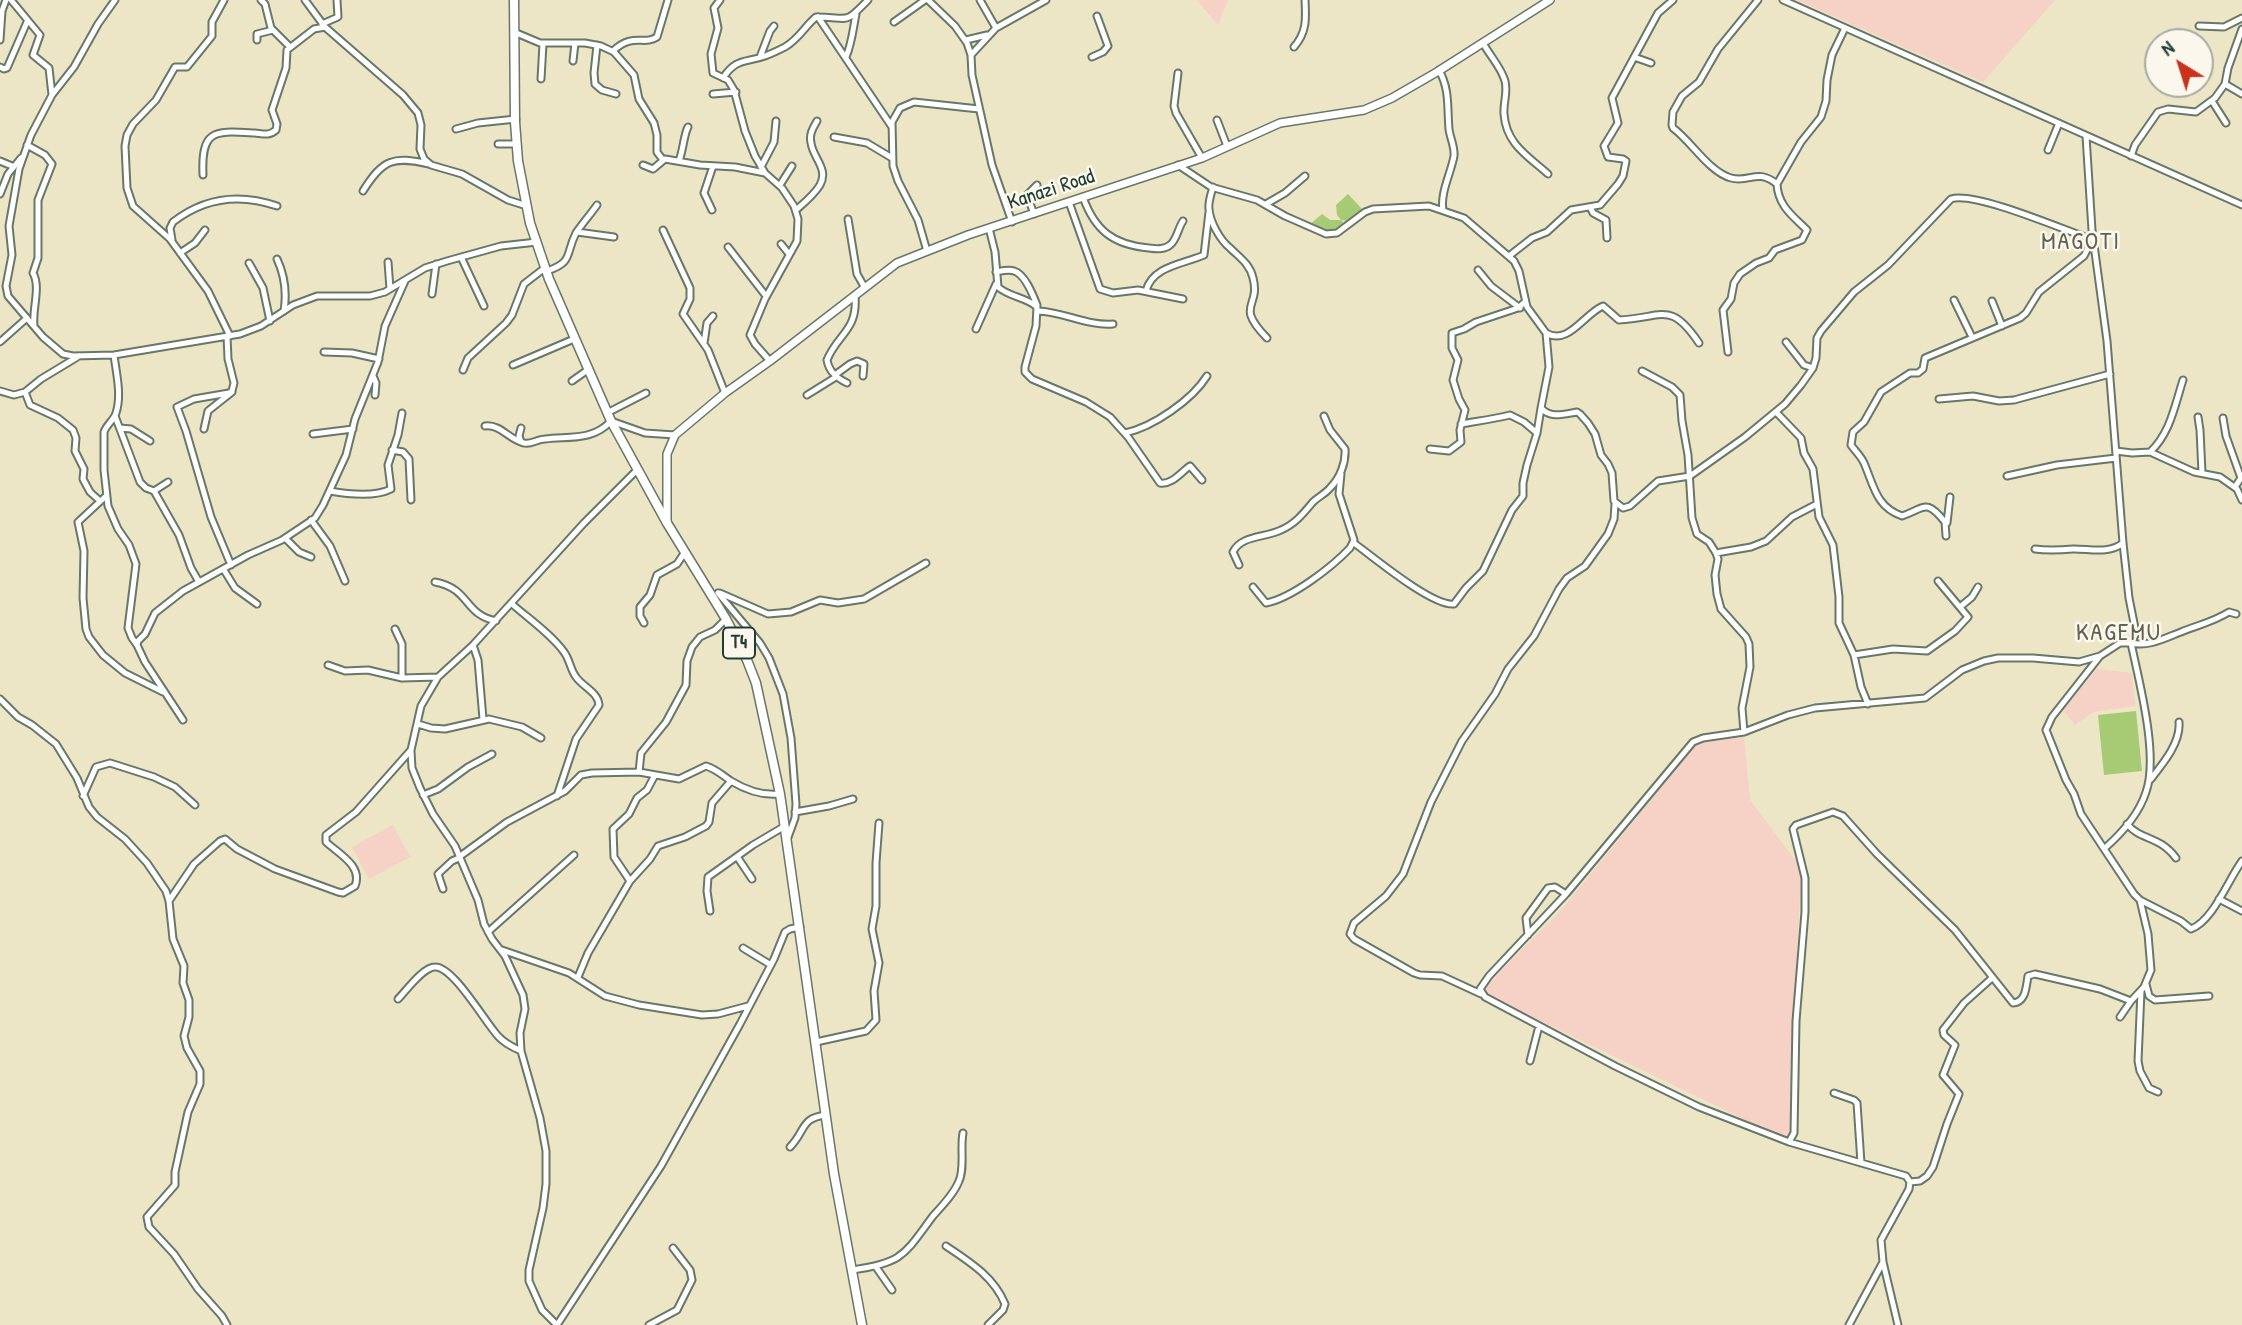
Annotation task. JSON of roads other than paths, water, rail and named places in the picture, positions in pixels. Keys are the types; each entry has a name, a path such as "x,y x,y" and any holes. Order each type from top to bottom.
{"highway":[{"name":"T4","path":"514,0 518,161 527,206 546,269 609,417 667,523 714,592 756,683 780,794 834,1174 862,1325"}],"main road":[{"name":"Kanazi Road","path":"676,435 725,393 897,263 989,228 1202,158 1280,123 1364,110 1392,98 1550,0"},
{"path":"667,523 666,465 670,446 676,435"}],"street":[{"path":"0,40 2,11 8,0 40,35 33,55 49,68 52,95"},
{"path":"115,0 98,23 74,67 52,95 27,145 9,226 12,256 6,286 8,296 33,326 63,354 114,355 228,336 248,331 317,296 370,296 390,289 436,264 501,246 537,242"},
{"path":"204,429 208,411 232,391 234,383 228,359 228,336 212,298 173,243 133,206 127,188 125,161 127,135 132,124 156,100 175,67 187,67 203,49 212,36 212,22 224,0"},
{"path":"261,0 265,4 273,30 290,47"},
{"path":"305,0 324,25 403,95 418,113 421,125 421,155 431,165"},
{"path":"203,174 204,149 211,136 220,133 268,135 276,130 272,106 286,68 286,52 314,29 338,17 337,0"},
{"path":"613,51 629,40 652,40 657,37 668,0"},
{"path":"720,0 714,8 718,28 711,54 713,75 728,80 736,92 745,131 763,170 780,185 796,210 796,241 766,296 750,335 770,361"},
{"path":"723,78 742,60 760,57 801,36 809,23 818,17 846,19 856,14 868,0"},
{"path":"894,22 926,0 955,26 966,40 992,165 1012,222"},
{"path":"980,0 996,28"},
{"path":"971,55 996,28 1045,0"},
{"path":"1294,47 1306,27 1305,0"},
{"path":"1509,256 1532,237 1547,232 1571,210 1600,205 1614,191 1627,164 1623,159 1608,157 1604,146 1618,123 1612,98 1658,13 1673,0"},
{"path":"1758,0 1717,49 1701,79 1682,96 1673,112 1672,125 1708,162 1725,175 1732,178 1761,175 1777,184"},
{"path":"1783,0 2242,205"},
{"path":"846,57 852,43 856,14"},
{"path":"1092,57 1108,46 1097,16"},
{"path":"818,17 892,127"},
{"path":"2228,26 2242,19"},
{"path":"0,67 8,68 27,22"},
{"path":"760,57 774,26"},
{"path":"2131,156 2135,145 2158,112 2168,109 2196,112 2212,101 2225,84 2241,31 2228,26 2199,26"},
{"path":"1728,352 1723,310 1731,299 1738,277 1756,263 1769,258 1775,250 1802,240 1807,233 1783,206 1777,192 1777,184 1803,138 1821,117 1826,101 1832,55 1845,27"},
{"path":"257,40 257,34 273,30"},
{"path":"514,32 543,44 597,45 613,51 634,75 639,99 654,123 657,152 663,160"},
{"path":"966,40 990,33"},
{"path":"573,61 575,43"},
{"path":"1483,43 1505,80 1503,112 1513,144 1548,174"},
{"path":"541,79 543,44"},
{"path":"597,45 595,84 602,90 616,94"},
{"path":"1634,57 1651,63"},
{"path":"1439,70 1447,89 1454,157 1442,199 1443,210"},
{"path":"1178,73 1174,106 1202,158"},
{"path":"2225,84 2242,94"},
{"path":"713,94 736,92"},
{"path":"2212,101 2227,123"},
{"path":"927,251 918,220 895,174 892,127 895,115 906,104 926,103 979,109"},
{"path":"456,129 484,122 516,119"},
{"path":"1217,120 1227,146"},
{"path":"763,170 774,142 776,121"},
{"path":"796,210 817,189 823,177 820,162 811,143 811,132 817,121"},
{"path":"2048,150 2059,123"},
{"path":"679,161 688,127"},
{"path":"1946,526 1940,516 1928,507 1921,507 1902,516 1882,504 1872,487 1864,463 1853,449 1850,440 1883,390 1910,373 1918,373 1923,369 1925,358 2024,316 2039,292 2082,258 2088,248 2092,230 2086,136"},
{"path":"834,137 867,143 892,158"},
{"path":"498,144 517,144"},
{"path":"27,145 45,155 52,164 42,186 37,209 39,254 33,273 38,281 33,326"},
{"path":"0,194 12,166 23,156"},
{"path":"363,191 377,170 390,161 407,160 462,174 508,200 527,206"},
{"path":"643,165 653,169 663,160 763,170"},
{"path":"0,161 12,166"},
{"path":"1178,165 1213,187 1242,194 1300,223 1332,235 1373,209 1429,206 1443,210 1464,218 1517,265 1525,302 1546,333 1549,366 1537,433 1527,465 1523,495 1483,571 1452,605 1403,581 1353,543 1339,494 1348,448 1330,430 1325,416"},
{"path":"712,211 704,193 713,166"},
{"path":"780,185 792,166"},
{"path":"1266,204 1285,194 1305,176"},
{"path":"1034,214 1027,195 1037,185"},
{"path":"1146,291 1148,282 1156,275 1204,255 1213,187"},
{"path":"1083,197 1091,217 1119,243 1152,248 1167,247 1173,242 1183,220"},
{"path":"1615,504 1622,508 1627,507 1658,481 1690,476 1776,412 1795,394 1813,368 1821,331 1854,292 1888,265 1951,199 1961,197 2004,209 2091,239"},
{"path":"173,243 170,228 173,222 211,200 230,198 277,206"},
{"path":"1069,202 1100,289 1114,293 1146,291 1183,299"},
{"path":"463,370 468,358 512,315 524,284 546,269 557,267 567,260 577,232 597,205"},
{"path":"1590,207 1593,213 1606,220 1607,238"},
{"path":"1209,211 1223,240 1243,259 1254,278 1249,312 1255,326 1267,338"},
{"path":"848,219 857,274 865,288"},
{"path":"0,222 9,226"},
{"path":"989,228 993,237 997,282 1002,291 1030,302 1038,309 1094,324 1113,324"},
{"path":"180,253 195,243 205,230"},
{"path":"663,230 690,288 690,299 683,314 714,361 725,393"},
{"path":"577,232 614,237"},
{"path":"2091,239 2110,374 2123,543 2136,633 2132,643 2149,741 2149,781"},
{"path":"780,244 789,254"},
{"path":"728,247 766,296"},
{"path":"461,257 484,306"},
{"path":"277,259 284,276 285,311"},
{"path":"388,262 390,289"},
{"path":"249,263 263,288 270,321"},
{"path":"432,294 436,264"},
{"path":"1478,270 1491,286 1520,308"},
{"path":"996,272 1018,273 1038,309 1025,368 1027,374 1032,379 1102,410 1125,433 1161,484 1171,481 1191,466 1202,480"},
{"path":"137,645 155,613 183,592 285,538 312,520 323,505 346,455 355,419 379,359 384,326 406,279"},
{"path":"976,329 997,282"},
{"path":"847,383 835,376 827,360 850,327 855,309 855,295"},
{"path":"1954,300 1972,337"},
{"path":"1992,301 2002,326"},
{"path":"1430,449 1448,451 1461,442 1461,424 1465,410 1453,383 1458,360 1452,348 1452,333 1476,321 1520,308 1525,302"},
{"path":"1546,333 1556,337 1565,334 1603,306 1618,320 1676,316 1689,328 1699,343"},
{"path":"704,343 707,323 713,316"},
{"path":"0,342 27,318"},
{"path":"513,365 574,339"},
{"path":"1786,342 1805,366 1813,368"},
{"path":"324,352 352,353 379,359"},
{"path":"114,355 117,387 115,416 133,460 136,476 146,488 154,491 179,535 199,582"},
{"path":"0,391 14,395 25,392 79,356"},
{"path":"807,395 857,361 864,364 863,376"},
{"path":"572,381 589,369"},
{"path":"1642,371 1681,395 1692,518 1697,534 1709,542 1716,553 1718,559 1715,575 1719,602 1724,614 1746,637 1749,645 1750,667 1742,708 1744,732"},
{"path":"1939,399 1973,396 2000,401 2014,400 2110,374"},
{"path":"373,376 376,383 374,395"},
{"path":"1125,433 1160,419 1193,395 1207,376"},
{"path":"2150,452 2165,433 2183,380"},
{"path":"231,565 211,517 177,407 194,399 232,391"},
{"path":"25,392 30,405 58,418 73,430 76,438 75,451 84,469 83,479 100,502"},
{"path":"485,426 494,426 509,438 529,444 540,439 587,436 606,427 609,417 646,393"},
{"path":"1541,408 1550,415 1577,412 1584,417 1595,434 1601,455 1611,470 1614,519 1608,534 1585,566 1567,578 1559,589 1534,636 1508,669 1499,687 1462,741 1431,802 1403,874 1390,892 1354,923 1350,934 1354,939 1414,973 1438,975 1481,994 1699,1107 1789,1142 1903,1174 1910,1182 1909,1189 1882,1237 1884,1262 1898,1325"},
{"path":"330,491 344,494 389,491 392,485 388,465 402,412"},
{"path":"1776,412 1802,439 1804,453 1813,469 1821,522 1833,545 1839,623 1854,655 1868,704"},
{"path":"1461,424 1510,415 1537,433"},
{"path":"115,416 105,427 104,470 106,496 113,518 129,545 136,564 128,628 145,662 183,720"},
{"path":"609,417 645,433 676,435"},
{"path":"2198,417 2202,473"},
{"path":"2224,418 2226,436 2241,478 2235,487"},
{"path":"120,428 131,429 150,441"},
{"path":"521,428 521,442"},
{"path":"313,434 353,429"},
{"path":"393,450 403,452 409,459 411,500"},
{"path":"2007,476 2116,454 2150,452 2194,472 2220,477 2235,487 2242,500"},
{"path":"637,470 584,523 473,645 438,677 421,706 411,750 413,772 423,795 452,841 478,900 488,932 516,979 524,1003 520,1033 521,1051 540,1118 546,1184 529,1281 542,1310 557,1325 661,1166 740,1024 785,932 800,927"},
{"path":"1239,565 1233,552 1235,548 1247,539 1277,532 1299,519 1342,473"},
{"path":"154,491 168,482"},
{"path":"106,496 78,522 84,551 82,589 86,629 103,655 125,673 166,693"},
{"path":"1946,536 1950,497"},
{"path":"1716,553 1751,547 1766,541 1792,517 1817,504"},
{"path":"312,520 330,546 345,581"},
{"path":"285,538 299,552 311,557"},
{"path":"1252,587 1265,602 1277,600 1296,590 1345,554 1353,543"},
{"path":"2035,549 2105,550 2114,549 2123,543"},
{"path":"643,623 640,607 650,595 657,575 677,564 685,551"},
{"path":"714,592 735,598 768,614 791,612 820,600 838,603 864,599 926,563"},
{"path":"224,570 234,588 257,604"},
{"path":"1854,655 1879,650 1928,650 1967,619 1938,581"},
{"path":"435,582 451,586 480,616 496,621"},
{"path":"1960,607 1978,587"},
{"path":"714,592 760,643 776,673 791,738 795,813 787,840"},
{"path":"512,604 560,647 576,677 599,700 599,705 576,739 557,796"},
{"path":"1481,994 1484,982 1566,894 1688,746 1703,738 1744,732 1815,708 1924,698 1962,670 1978,663 1998,658 2078,662 2100,656 2120,643 2154,642 2213,622 2229,612 2236,614"},
{"path":"639,772 640,753 666,722 686,685 687,662 692,647 700,637 715,630 726,619"},
{"path":"395,629 402,644 402,678"},
{"path":"473,645 478,660 483,719"},
{"path":"2100,656 2052,717 2046,730 2081,814 2140,900 2148,934 2151,970 2141,991 2139,1065 2147,1085 2158,1092"},
{"path":"328,665 402,678 438,677"},
{"path":"0,699 18,717 33,725 56,744 77,778 83,797 93,813 120,834 147,863 163,886 169,901 173,939 184,966 183,983 190,1000 184,1036 187,1048 200,1071 200,1084 188,1112 175,1172 175,1185 146,1217 149,1227 174,1254 227,1325"},
{"path":"418,724 445,729 483,719 522,727 541,738"},
{"path":"2105,848 2140,806 2149,781 2168,757 2179,730 2179,722"},
{"path":"169,901 194,864 225,839 237,849 275,869 338,892 350,890 357,882 356,872 347,860 326,842 325,837 356,813 411,750"},
{"path":"423,795 438,789 468,767 492,754"},
{"path":"83,797 96,767 110,763 171,784 195,805"},
{"path":"443,889 438,874 452,861 507,822 557,796 581,775 639,772 679,779 706,766 731,781 764,795 780,794"},
{"path":"630,881 614,857 613,829 629,814 637,798 647,790 655,775"},
{"path":"578,978 588,953 630,881 658,846 706,826 712,803 731,781"},
{"path":"795,813 853,799"},
{"path":"1789,1142 1794,1133 1796,1021 1805,912 1804,872 1794,826 1833,812 1841,814 1877,854 1955,930 2015,1003 2023,998 2028,976 2033,974 2100,989 2131,1001"},
{"path":"816,1042 866,1031 876,1020 874,991 878,963 872,929 876,906 879,823"},
{"path":"2127,824 2135,832 2165,845 2176,858"},
{"path":"710,911 708,877 785,826"},
{"path":"488,932 574,855"},
{"path":"738,858 752,879"},
{"path":"2140,900 2191,929 2202,923 2242,861"},
{"path":"1528,935 1526,918 1546,890 1554,886 1566,894"},
{"path":"2218,899 2242,911"},
{"path":"743,948 771,965"},
{"path":"500,949 525,956 578,978 605,996 662,1010 712,1015 748,1006"},
{"path":"398,999 420,975 429,969 440,968 466,993 500,1039 521,1051"},
{"path":"1910,1182 1922,1180 1932,1171 1959,1094 1943,1075 1955,1044 1942,1031 1964,1003 1993,978"},
{"path":"2145,981 2148,995 2153,999 2177,1000 2209,996"},
{"path":"2120,1017 2141,991"},
{"path":"1530,1061 1539,1026"},
{"path":"1834,1093 1857,1103 1861,1163"},
{"path":"790,1147 799,1137 806,1122 826,1115"},
{"path":"852,1270 876,1267 912,1246 959,1181 963,1133"},
{"path":"946,1246 991,1279 1003,1298 1003,1310 988,1325"},
{"path":"649,1325 677,1310 692,1280 692,1274 673,1248"},
{"path":"1849,1325 1884,1262"},
{"path":"876,1267 892,1290"}],"district":[{"name":"MAGOTI","path":"2081,243"},
{"name":"KAGEMU","path":"2119,634"}]}
